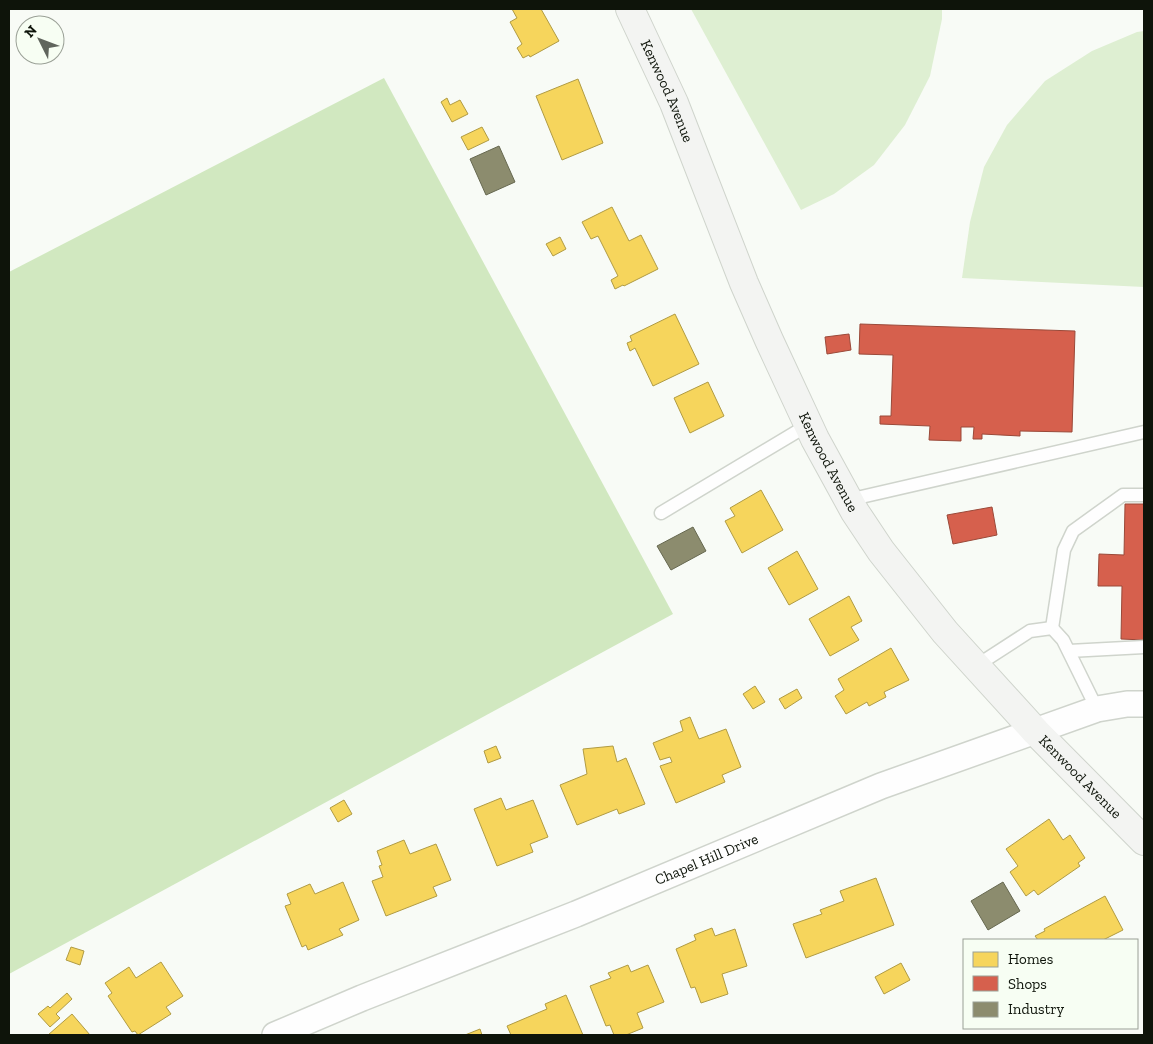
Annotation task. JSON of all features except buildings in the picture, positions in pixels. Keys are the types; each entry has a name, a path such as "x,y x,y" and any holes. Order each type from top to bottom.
{"street":[{"name":"Kenwood Avenue","path":"630,9 674,103 744,283 808,425 848,500 881,551 945,632 1036,732 1144,841"},
{"name":"Chapel Hill Drive","path":"275,1035 362,998 576,914 881,786 1097,709 1127,704 1144,704"}],"lane":[{"path":"661,513 808,425"},
{"path":"848,500 1144,432"},
{"path":"1052,628 1064,550 1072,531 1124,495 1144,495"},
{"path":"1052,628 1063,640 1097,709"},
{"path":"976,666 1030,631 1052,628"},
{"path":"1069,651 1144,647"}],"green space":[{"path":"691,9 942,9 942,19 930,76 905,125 874,165 834,194 801,210"},
{"path":"1144,31 1144,287 962,278 970,222 984,167 1007,125 1045,81 1092,51 1137,32"},
{"path":"384,78 673,614 9,974 9,272"}]}
